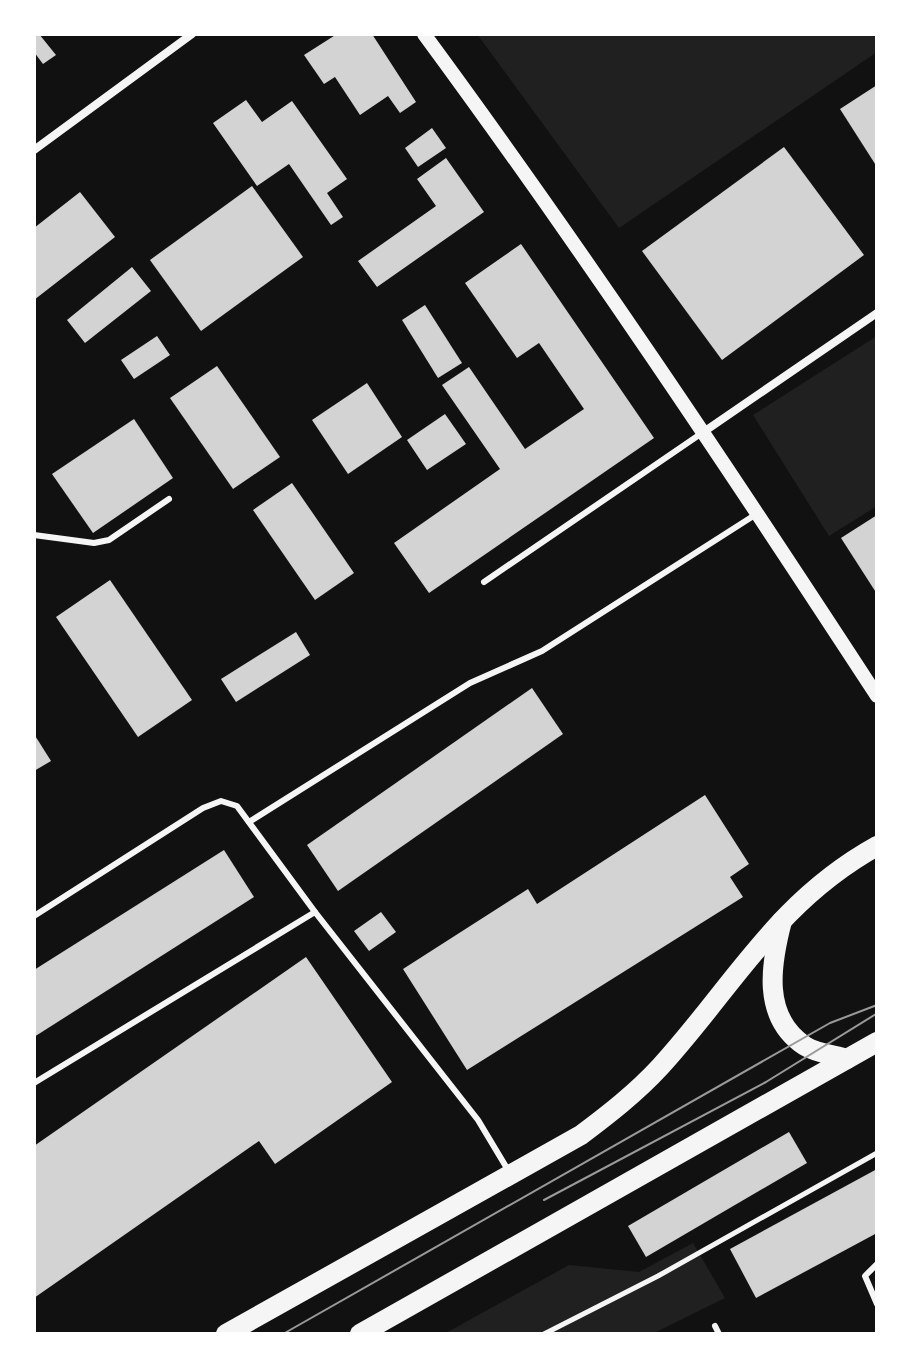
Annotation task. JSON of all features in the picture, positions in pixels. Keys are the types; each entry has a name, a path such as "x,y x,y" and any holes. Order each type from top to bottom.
{"main road":[{"path":"226,1334 581,1135 649,1078 808,891 877,846"},
{"path":"783,917 773,957 773,1001 806,1046 847,1059"},
{"path":"360,1334 877,1042"}],"street":[{"path":"34,150 192,34"},
{"path":"424,34 551,206 705,431 877,696"},
{"path":"705,431 877,313"}],"lane":[{"path":"484,582 705,431"},
{"path":"34,535 94,543 109,540 169,499"},
{"path":"249,822 470,683 542,651 758,513"},
{"path":"34,916 203,808 229,802 249,822 315,912 478,1120 511,1176"},
{"path":"34,1083 315,912"},
{"path":"877,1264 865,1276 877,1304"},
{"path":"715,1326 719,1334"}],"path":[{"path":"544,1334 658,1276 877,1153"}],"shaded area":[{"path":"477,34 877,34 877,52 619,228"},
{"path":"877,336 877,506 829,536 753,415"},
{"path":"693,1243 725,1298 652,1334 444,1334 569,1265 639,1272"}],"building":[{"path":"39,34 56,55 43,64 34,52 34,38"},
{"path":"337,34 372,34 416,102 400,113 388,96 360,115 335,77 324,84 304,55"},
{"path":"877,85 877,167 840,109"},
{"path":"246,100 262,122 292,101 347,179 327,193 343,217 331,225 289,164 257,186 213,123"},
{"path":"432,128 446,148 418,167 405,148"},
{"path":"784,147 864,255 722,360 642,251"},
{"path":"446,158 484,212 377,287 358,261 436,206 417,179"},
{"path":"252,186 303,257 201,331 150,260"},
{"path":"80,192 115,237 34,300 34,228"},
{"path":"521,244 654,438 429,593 394,543 500,469 442,385 469,367 525,449 584,409 539,343 517,358 465,283"},
{"path":"132,267 151,291 85,343 67,320"},
{"path":"425,305 462,363 438,378 402,320"},
{"path":"157,336 170,355 134,379 121,360"},
{"path":"217,366 280,457 233,489 170,398"},
{"path":"367,383 402,437 348,474 312,420"},
{"path":"445,414 466,444 427,470 407,440"},
{"path":"134,419 173,478 93,533 52,474"},
{"path":"292,483 354,573 315,600 253,510"},
{"path":"877,515 877,594 841,538"},
{"path":"110,580 192,700 138,737 56,617"},
{"path":"296,632 310,655 236,702 221,679"},
{"path":"532,688 563,734 338,891 307,845"},
{"path":"34,734 51,761 34,771"},
{"path":"705,795 749,864 730,877 743,897 467,1070 403,969 528,889 537,904"},
{"path":"224,850 254,897 34,1037 34,970"},
{"path":"381,912 396,932 369,951 354,931"},
{"path":"306,957 392,1082 275,1164 259,1141 34,1298 34,1146"},
{"path":"789,1132 807,1163 646,1257 628,1226"},
{"path":"877,1169 877,1233 756,1298 730,1249"}],"tram line":[{"path":"283,1334 830,1023 877,1005"},
{"path":"544,1200 766,1082 876,1014"}]}
